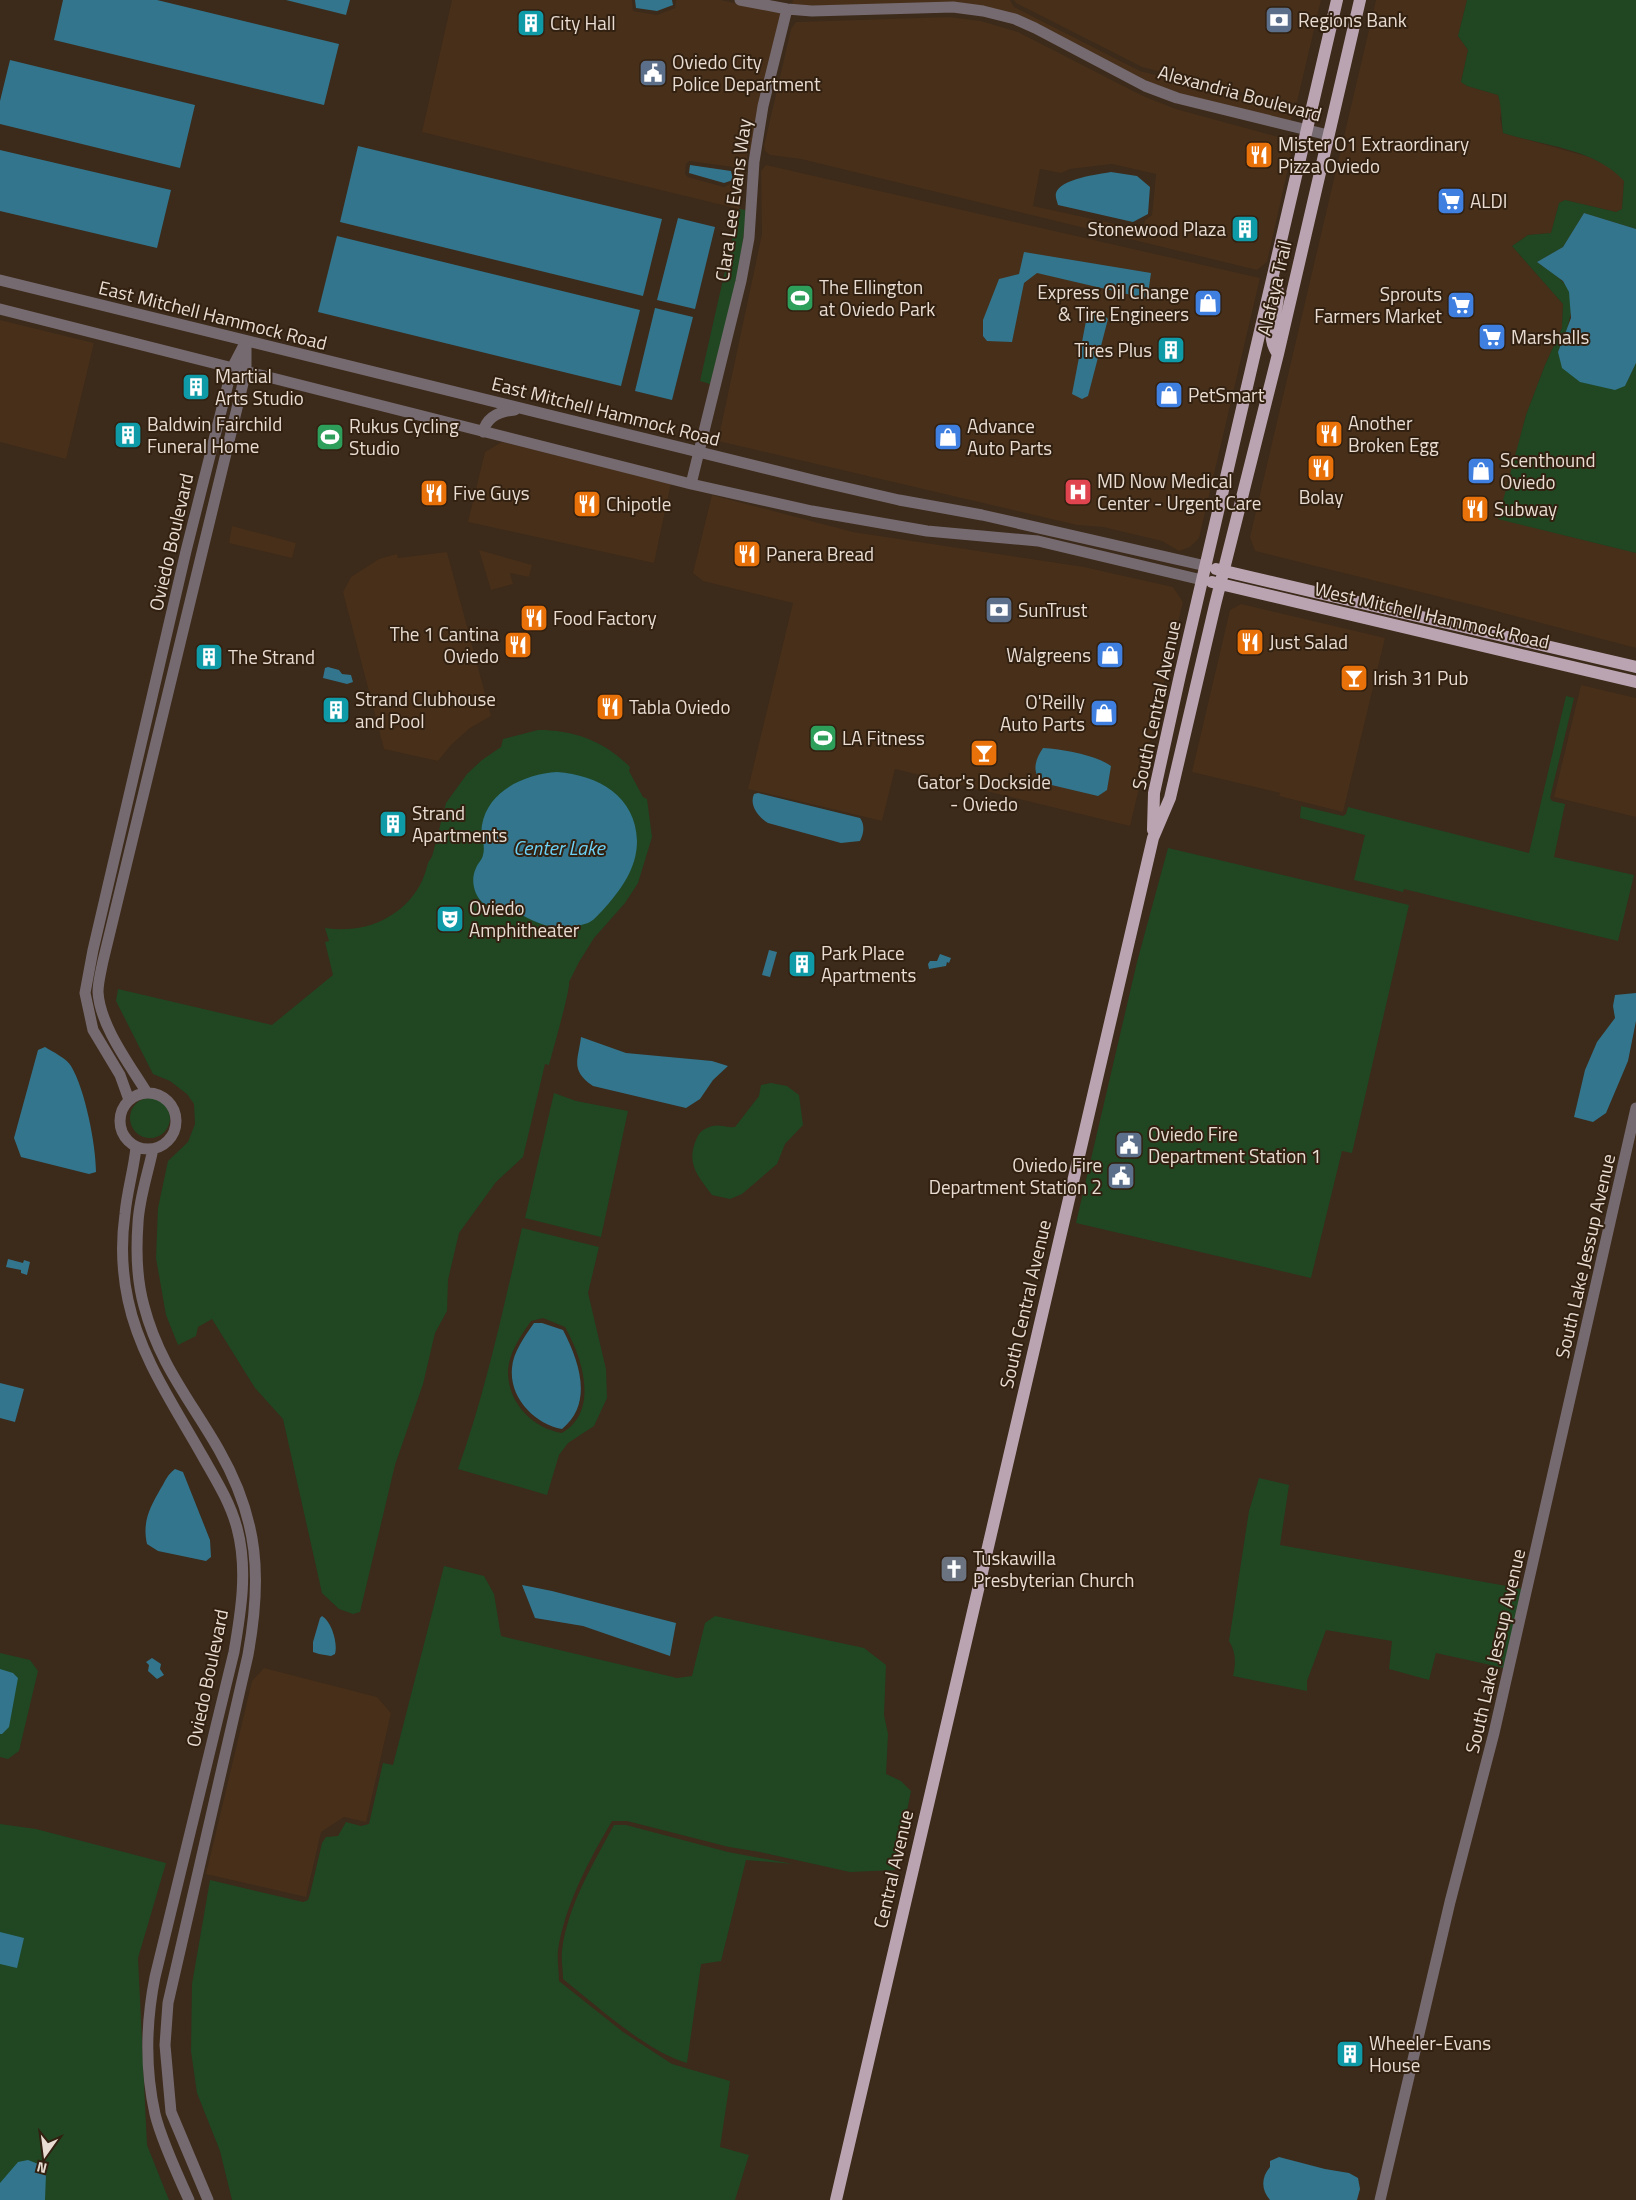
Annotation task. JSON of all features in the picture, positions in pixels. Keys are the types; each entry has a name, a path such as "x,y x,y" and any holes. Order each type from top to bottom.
{"main road":[{"name":"Alafaya Trail","path":"1202,580 1337,0"},
{"name":"Alafaya Trail","path":"1220,584 1278,354 1360,0"},
{"path":"1272,278 1279,294 1270,336 1273,347 1278,354"},
{"name":"West Mitchell Hammock Road","path":"1206,566 1636,667"},
{"name":"West Mitchell Hammock Road","path":"1202,580 1636,682"},
{"name":"South Central Avenue","path":"986,1551 1152,838 1154,793 1202,580"},
{"name":"South Central Avenue","path":"1152,838 1170,798 1220,584"},
{"path":"1427,632 1436,630 1458,633 1465,626"},
{"path":"1535,658 1548,657 1588,664 1601,658"},
{"name":"Central Avenue","path":"836,2200 986,1551"}],"street":[{"name":"Alexandria Boulevard","path":"740,0 786,9 812,11 953,7 983,11 1015,19 1145,86 1177,98 1328,135"},
{"name":"Clara Lee Evans Way","path":"691,484 741,281 749,238 754,162 763,106 786,9"},
{"name":"East Mitchell Hammock Road","path":"0,280 899,500 982,514 1206,566"},
{"path":"0,309 691,484 812,511 927,531 1038,541 1202,580"},
{"name":"Oviedo Boulevard","path":"129,1100 120,1075 93,1030 85,993 93,950 186,551 232,368 246,341"},
{"name":"Oviedo Boulevard","path":"147,1093 121,1051 102,1014 98,991 103,961 200,554 246,371 246,341"},
{"path":"483,432 484,426 492,415 506,410 523,409"},
{"path":"186,551 200,554"},
{"path":"147,1093 162,1097 171,1105 176,1116 176,1127 171,1138 162,1146 153,1149 136,1147 129,1142 122,1132 120,1121 122,1110 129,1100 139,1094 147,1093"},
{"name":"South Lake Jessup Avenue","path":"1380,2200 1448,1911 1494,1733 1636,1108"},
{"name":"Oviedo Boulevard","path":"136,1147 125,1213 122,1258 128,1300 139,1339 155,1373 225,1495 237,1528 243,1583 240,1618 234,1652 155,1981 148,2026 147,2063 155,2115 189,2200"},
{"name":"Oviedo Boulevard","path":"153,1149 138,1222 139,1274 144,1306 167,1368 219,1450 238,1486 251,1526 256,1578 254,1620 168,2003 165,2045 171,2112 208,2200"},
{"path":"204,1772 216,1764 226,1751"}],"shaded area":[{"path":"452,0 632,0 633,11 657,15 675,8 676,0 721,0 781,13 751,153 748,152 739,209 422,132","holes":["689,161 733,167 736,181 724,187 688,177 685,174 686,164"]},
{"path":"793,0 1010,0 1014,7 1140,71 1287,108 1294,107 1291,121 1178,94 1147,82 1016,14 813,6 792,4"},
{"path":"1014,0 1321,0 1297,102 1288,104 1142,67 1016,3"},
{"path":"1376,0 1467,0 1458,36 1468,50 1461,82 1467,86 1498,95 1502,108 1500,118 1503,133 1589,157 1613,169 1624,180 1622,209 1616,212 1565,200 1559,203 1551,233 1528,235 1512,246 1563,304 1562,328 1545,365 1526,415 1499,519 1636,553 1636,648 1255,551 1250,537"},
{"path":"949,17 981,21 1018,32 1143,96 1176,109 1282,138 1290,143 1292,151 1267,262 1257,270 801,159 770,155 765,151 764,146 791,29 796,22","holes":["1112,164 1156,174 1152,215 1145,220 1143,230 1033,206 1040,169 1061,173 1070,169"]},
{"path":"766,165 1260,278 1199,538 1190,547 1179,551 1162,541 1103,527 1077,525 718,441 762,234 761,171"},
{"path":"0,320 94,343 66,459 0,442"},
{"path":"502,442 671,483 654,563 468,522 485,452"},
{"path":"712,495 853,532 1084,567 1173,587 1183,602 1130,826 895,769 882,821 748,789 793,603 703,581 693,573"},
{"path":"232,526 296,543 292,558 229,543"},
{"path":"479,550 532,565 529,577 510,573 513,584 491,590"},
{"path":"447,552 491,716 470,728 451,745 438,761 384,749 343,592 351,577 379,559 397,554 398,558"},
{"path":"1241,604 1385,638 1343,812 1279,796 1280,793 1192,772 1230,610"},
{"path":"1581,685 1636,698 1636,817 1554,797"},
{"path":"264,1668 377,1697 391,1713 366,1822 344,1817 321,1832 306,1897 206,1874 252,1681"}],"green space":[{"path":"1467,0 1636,0 1636,229 1584,213 1563,247 1537,262 1562,281 1571,297 1568,326 1558,352 1625,386 1636,363 1636,553 1498,519 1526,415 1545,365 1562,328 1563,304 1512,246 1528,235 1551,233 1559,203 1565,200 1616,212 1622,209 1624,181 1598,161 1583,155 1503,133 1498,95 1467,86 1461,82 1468,50 1458,36"},
{"path":"739,209 746,210 741,254 710,384 700,381"},
{"path":"1566,696 1574,698 1550,798 1552,801 1565,804 1554,857 1634,875 1618,941 1404,889 1403,892 1354,880 1365,835 1300,818 1301,806 1343,816 1346,814 1348,807 1529,853"},
{"path":"538,730 564,732 588,739 610,750 630,767 629,771 643,797 647,799 652,837 638,883 625,903 594,938 569,982 549,1065 545,1064 523,1157 496,1182 459,1233 448,1280 447,1311 435,1333 423,1384 395,1465 360,1612 353,1614 339,1609 322,1593 283,1419 255,1388 212,1319 198,1327 196,1336 178,1345 166,1315 156,1258 158,1208 168,1161 188,1142 195,1124 194,1104 187,1094 170,1081 153,1074 116,1001 118,989 272,1025 333,975 325,942 329,941 325,928 353,929 367,926 380,922 402,907 412,897 425,874 428,863 433,855 446,803 467,774 482,760 501,747 503,739"},
{"path":"1168,848 1409,905 1352,1153 1342,1151 1311,1278 1076,1223 1137,962"},
{"path":"771,1083 787,1086 799,1095 803,1125 785,1144 777,1164 742,1194 730,1199 712,1195 698,1176 693,1163 693,1148 697,1137 702,1131 710,1127 718,1125 735,1127 759,1096 761,1085"},
{"path":"554,1093 576,1101 628,1111 601,1237 525,1218"},
{"path":"146,1098 154,1098 161,1101 167,1107 170,1118 167,1129 161,1135 154,1138 146,1138 139,1135 133,1129 130,1122 130,1114 133,1107 139,1101"},
{"path":"522,1228 599,1247 588,1293 606,1369 607,1398 594,1426 568,1443 559,1455 547,1495 458,1469 486,1380","holes":["543,1318 565,1327 582,1368 584,1398 581,1411 574,1423 562,1433 541,1426 523,1412 512,1393 508,1370 513,1351 531,1321"]},
{"path":"1259,1478 1289,1485 1280,1545 1523,1589 1504,1668 1436,1653 1429,1680 1389,1669 1392,1641 1326,1630 1307,1681 1307,1691 1233,1676 1235,1658 1229,1641 1249,1511"},
{"path":"444,1566 484,1576 494,1594 501,1636 677,1678 692,1676 705,1623 715,1616 864,1648 886,1665 884,1715 888,1734 886,1774 901,1781 911,1791 895,1870 850,1872 729,1847 627,1821 612,1821 579,1883 561,1933 558,1950 559,1981 623,2032 672,2064 730,2081 720,2147 749,2155 735,2200 232,2200 220,2151 197,2093 191,2051 192,1984 210,1880 303,1902 308,1900 322,1843 326,1837 338,1836 346,1822 361,1826 369,1824 383,1763 393,1765"},
{"path":"0,1653 30,1660 38,1671 19,1751 8,1759 0,1757"},
{"path":"0,1824 36,1829 166,1863 138,1958 147,2145 169,2200 0,2200"},
{"path":"614,1825 626,1825 728,1852 793,1864 746,1860 721,1961 701,1964 687,2063 655,2049 622,2027 563,1979 562,1951 569,1918 582,1886"}],"water":[{"path":"63,0 157,0 339,44 324,105 54,40"},
{"path":"286,0 350,0 346,15"},
{"path":"635,0 672,0 673,5 657,11 636,8"},
{"path":"10,60 195,105 180,168 0,124 0,101"},
{"path":"358,146 662,219 643,296 340,222"},
{"path":"0,150 171,190 157,248 0,211"},
{"path":"690,165 731,171 733,180 724,183 689,173"},
{"path":"1111,172 1137,176 1150,187 1148,214 1133,222 1058,205 1056,193 1065,184 1080,178"},
{"path":"1584,213 1636,229 1636,363 1625,386 1615,390 1580,382 1562,368 1558,352 1571,318 1569,292 1563,281 1537,262 1563,247"},
{"path":"678,218 715,227 695,309 657,300"},
{"path":"337,236 640,310 621,386 318,312"},
{"path":"1024,252 1151,273 1148,294 1144,298 1037,273 1024,283 1012,342 987,341 983,336 983,320 999,279 1019,274"},
{"name":"The Ellington at Oviedo Park","path":"808,284 811,289 806,299 810,301 807,310 801,307 790,308 794,296 798,296 800,289"},
{"path":"655,308 693,317 672,400 635,391"},
{"path":"1090,311 1101,312 1108,319 1088,396 1082,399 1072,394 1086,321"},
{"path":"325,668 339,670 342,674 351,675 353,682 347,684 323,678"},
{"path":"1043,748 1069,751 1105,762 1111,766 1107,790 1098,796 1043,783 1037,775 1035,766"},
{"name":"Center Lake","path":"557,772 587,778 600,783 612,791 622,800 630,812 635,825 637,841 631,870 615,896 602,911 588,923 557,927 539,923 512,910 483,903 476,893 473,880 474,872 484,851 482,825 492,802 500,793 521,780 545,773"},
{"path":"758,793 860,818 863,823 863,829 860,841 841,843 768,823 758,814 754,806 754,794"},
{"path":"769,950 777,952 770,977 762,975"},
{"path":"940,954 951,958 949,963 947,962 946,966 929,969 928,964 930,961 937,961"},
{"path":"1636,993 1636,1021 1628,1061 1606,1113 1593,1122 1574,1117 1585,1070 1597,1042 1615,1018 1613,1006 1615,995"},
{"path":"581,1037 626,1053 712,1061 728,1066 713,1080 700,1099 686,1108 593,1086 578,1070 577,1059"},
{"path":"45,1047 66,1060 71,1066 81,1088 89,1118 96,1172 89,1174 21,1157 14,1138 38,1050"},
{"path":"8,1259 23,1263 24,1260 30,1262 27,1275 21,1273 21,1270 6,1267"},
{"path":"534,1323 542,1323 563,1330 578,1368 581,1394 578,1407 572,1419 562,1429 542,1422 526,1408 519,1399 512,1379 515,1356 520,1344"},
{"path":"0,1383 24,1389 15,1422 0,1418"},
{"path":"175,1469 183,1472 210,1540 211,1557 206,1561 158,1551 147,1544 146,1522 150,1508 170,1473"},
{"path":"522,1585 676,1623 670,1656 583,1626 535,1618"},
{"path":"322,1616 329,1623 335,1639 336,1650 335,1654 331,1656 313,1652 313,1642"},
{"path":"152,1658 161,1664 160,1669 164,1675 157,1679 148,1671 149,1665 146,1662"},
{"path":"0,1669 13,1673 18,1678 9,1727 2,1734 0,1734"},
{"path":"0,1932 24,1938 17,1968 0,1964"},
{"path":"1279,2157 1349,2173 1358,2178 1360,2189 1357,2200 1270,2200 1265,2192 1264,2179 1270,2167 1270,2161"},
{"path":"28,2160 41,2165 46,2174 45,2200 0,2200 0,2183 18,2162"}],"place":[{"name":"Regions Bank","path":"1279,20"},
{"name":"City Hall","path":"531,23"},
{"name":"Oviedo City Police Department","path":"653,73"},
{"name":"Mister O1 Extraordinary Pizza Oviedo","path":"1259,155"},
{"name":"ALDI","path":"1451,201"},
{"name":"Stonewood Plaza","path":"1245,229"},
{"name":"The Ellington at Oviedo Park","path":"800,298"},
{"name":"Express Oil Change & Tire Engineers","path":"1208,303"},
{"name":"Sprouts Farmers Market","path":"1461,305"},
{"name":"Marshalls","path":"1492,337"},
{"name":"Tires Plus","path":"1171,350"},
{"name":"Martial Arts Studio","path":"196,387"},
{"name":"PetSmart","path":"1169,395"},
{"name":"Another Broken Egg","path":"1329,434"},
{"name":"Baldwin Fairchild Funeral Home","path":"128,435"},
{"name":"Rukus Cycling Studio","path":"330,437"},
{"name":"Advance Auto Parts","path":"948,437"},
{"name":"Bolay","path":"1321,468"},
{"name":"Scenthound Oviedo","path":"1481,471"},
{"name":"MD Now Medical Center - Urgent Care","path":"1078,492"},
{"name":"Five Guys","path":"434,493"},
{"name":"Chipotle","path":"587,504"},
{"name":"Subway","path":"1475,509"},
{"name":"Panera Bread","path":"747,554"},
{"name":"SunTrust","path":"999,610"},
{"name":"Food Factory","path":"534,618"},
{"name":"Just Salad","path":"1250,642"},
{"name":"The 1 Cantina Oviedo","path":"518,645"},
{"name":"Walgreens","path":"1110,655"},
{"name":"The Strand","path":"209,657"},
{"name":"Irish 31 Pub","path":"1354,678"},
{"name":"Tabla Oviedo","path":"610,707"},
{"name":"Strand Clubhouse and Pool","path":"336,710"},
{"name":"O'Reilly Auto Parts","path":"1104,713"},
{"name":"LA Fitness","path":"823,738"},
{"name":"Gator's Dockside - Oviedo","path":"984,753"},
{"name":"Strand Apartments","path":"393,824"},
{"name":"Oviedo Amphitheater","path":"450,919"},
{"name":"Park Place Apartments","path":"802,964"},
{"name":"Oviedo Fire Department Station 1","path":"1129,1145"},
{"name":"Oviedo Fire Department Station 2","path":"1121,1176"},
{"name":"Tuskawilla Presbyterian Church","path":"954,1569"},
{"name":"Wheeler-Evans House","path":"1350,2054"}]}
